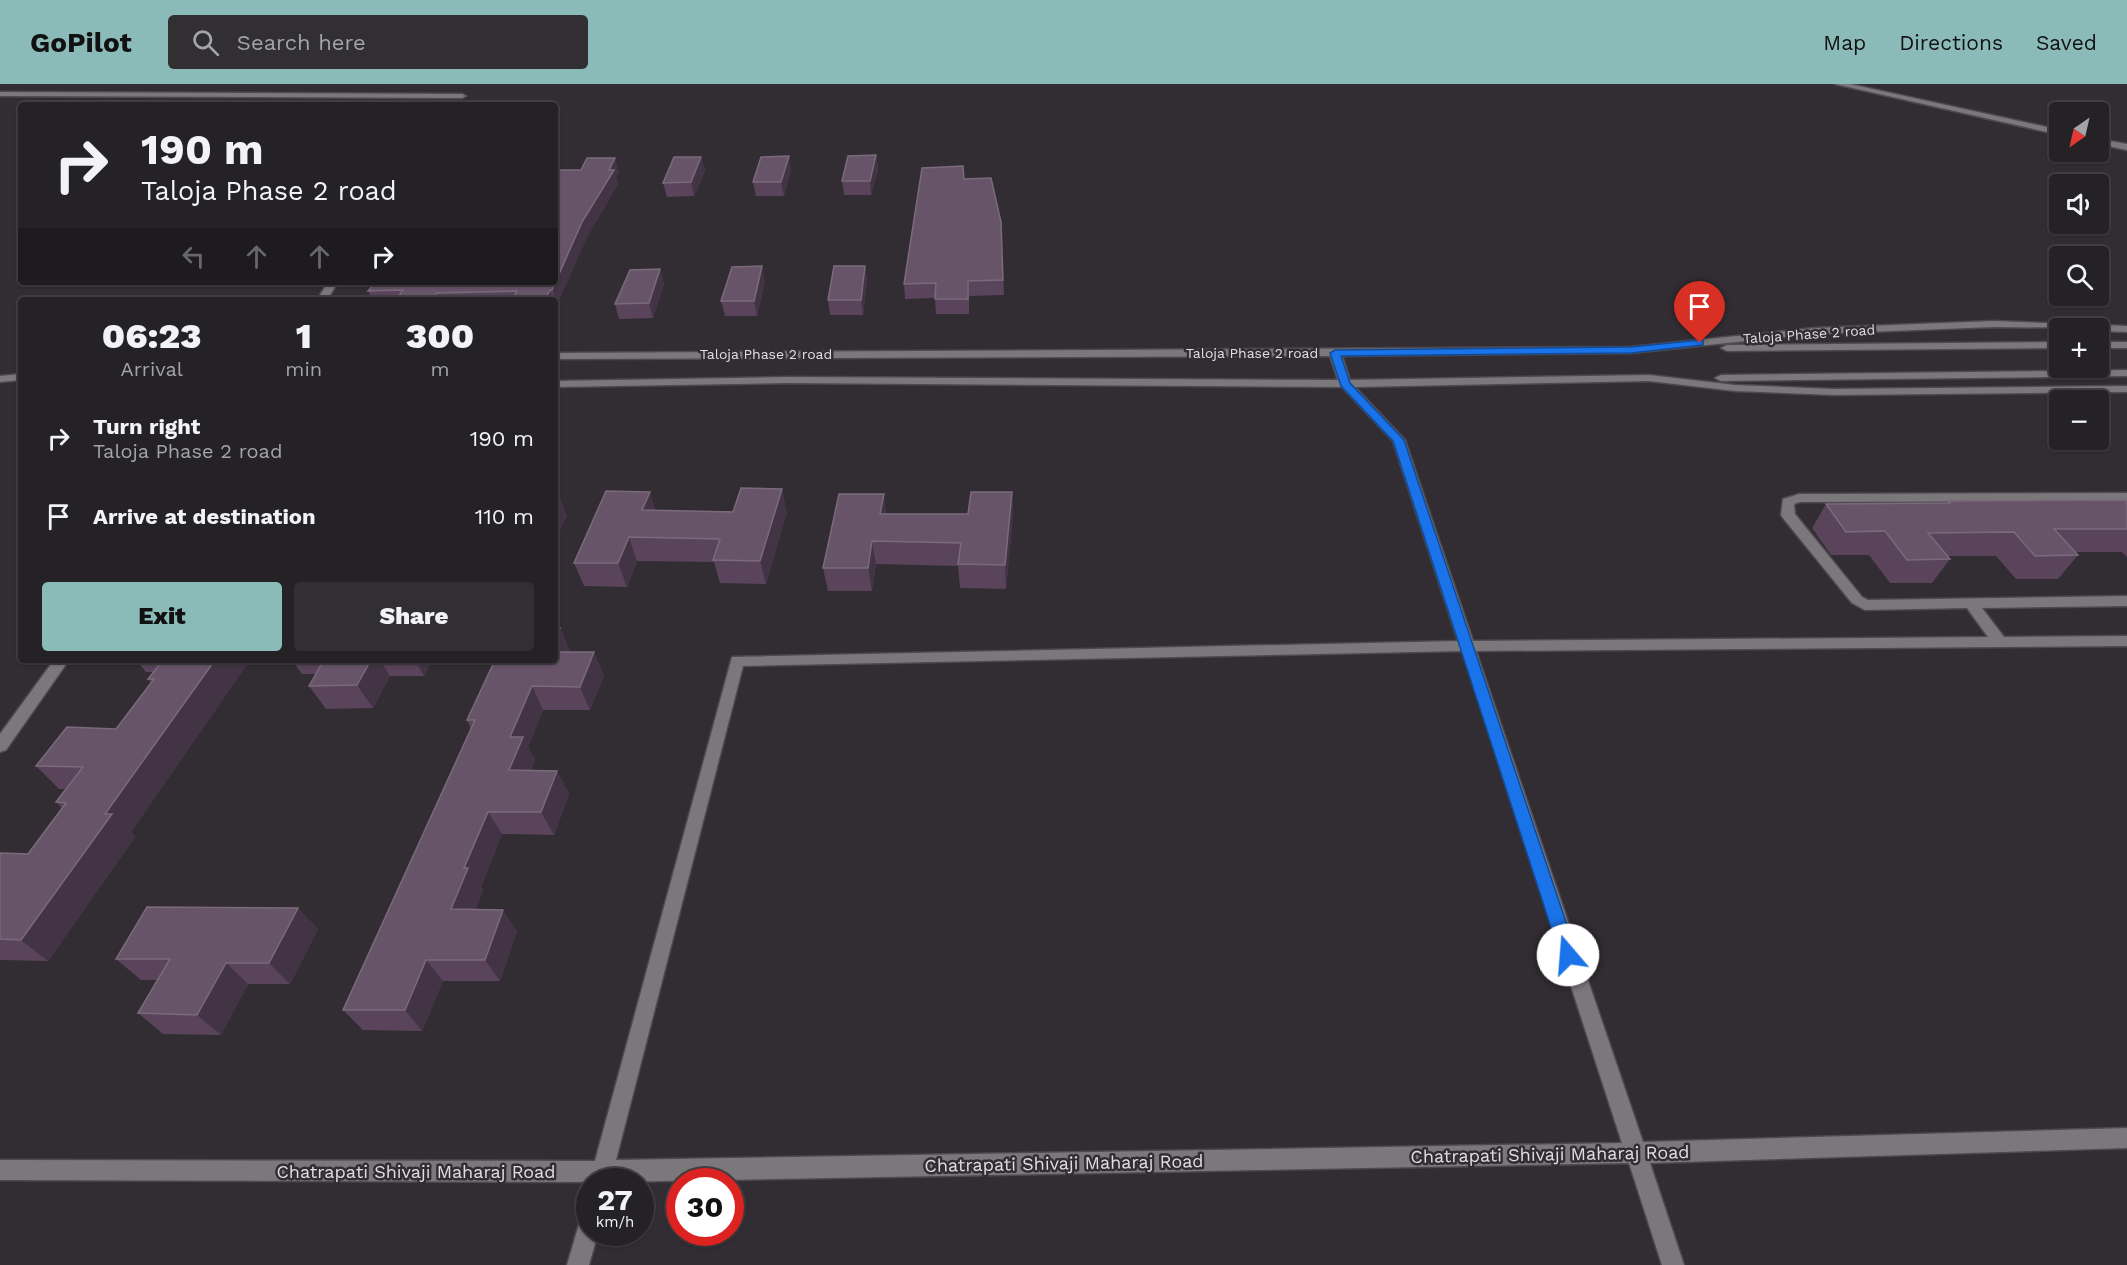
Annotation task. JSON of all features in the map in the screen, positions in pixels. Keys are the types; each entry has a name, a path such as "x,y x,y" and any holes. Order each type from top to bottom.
{"street":[{"path":"0,85 58,85"},
{"path":"1843,85 2049,131"},
{"path":"0,94 464,93 457,102"},
{"path":"2109,143 2127,147"},
{"name":"Taloja Phase 2 road","path":"558,356 1631,350 1815,331 1994,324 2127,329"},
{"path":"1631,350 2049,345"},
{"path":"2109,345 2127,345"},
{"path":"1335,353 1345,384 1398,440 1672,1265"},
{"path":"1649,378 2127,373"},
{"path":"0,379 18,377"},
{"name":"Taloja Phase 2 road","path":"558,384 787,380 1345,384 1649,378 1735,388 1834,392 2127,388"},
{"path":"2127,497 1799,498 1788,502 1787,507 1788,515 1860,602 1869,605 2127,601"},
{"path":"1971,604 2001,643"},
{"path":"603,1168 737,661 1467,646 2127,641"},
{"path":"0,746 60,663"},
{"name":"Chatrapati Shivaji Maharaj Road","path":"654,1175 1634,1153 2127,1138"},
{"name":"Chatrapati Shivaji Maharaj Road","path":"0,1170 576,1176"},
{"path":"578,1265 583,1246"}],"building":[{"path":"876,155 870,181 842,181 848,156"},
{"path":"789,156 781,182 753,182 761,157"},
{"path":"674,157 701,157 691,182 663,183"},
{"path":"587,158 615,158 609,170 614,170 582,222 558,276 558,170 581,170"},
{"path":"963,166 964,179 991,178 1001,222 1003,280 968,281 968,299 935,299 936,283 904,284 922,168"},
{"path":"762,266 754,301 721,301 732,267"},
{"path":"834,266 865,266 861,300 828,300"},
{"path":"660,269 649,303 615,304 630,270"},
{"path":"373,285 554,285 546,297 514,297 517,291 437,293 434,297 398,297 403,290 368,291"},
{"path":"741,488 782,489 760,561 713,560 720,539 629,537 618,563 574,563 606,491 650,492 642,510 733,512"},
{"path":"971,492 1012,492 1005,565 958,564 961,543 872,541 868,568 823,568 839,494 884,494 880,514 968,514"},
{"path":"2127,500 2127,529 2054,529 2078,555 2035,556 2014,532 1928,533 1950,559 1907,560 1885,531 1846,532 1826,504 1950,503 1948,501"},
{"path":"558,652 594,652 580,687 532,686 510,737 523,737 509,770 557,771 541,812 488,812 464,868 468,868 451,909 503,910 485,960 426,960 405,1010 343,1010 475,720 467,720 494,663 558,663"},
{"path":"161,663 213,663 105,814 112,814 21,940 0,939 0,853 28,854 66,803 56,802 83,767 36,766 67,727 116,729 154,679 148,679"},
{"path":"322,663 369,663 357,685 309,686"},
{"path":"147,907 298,908 269,963 226,963 197,1015 138,1013 170,959 116,959"}],"route":[{"path":"1568,955 1398,440 1345,384 1335,353 1631,350 1700,343"}]}
